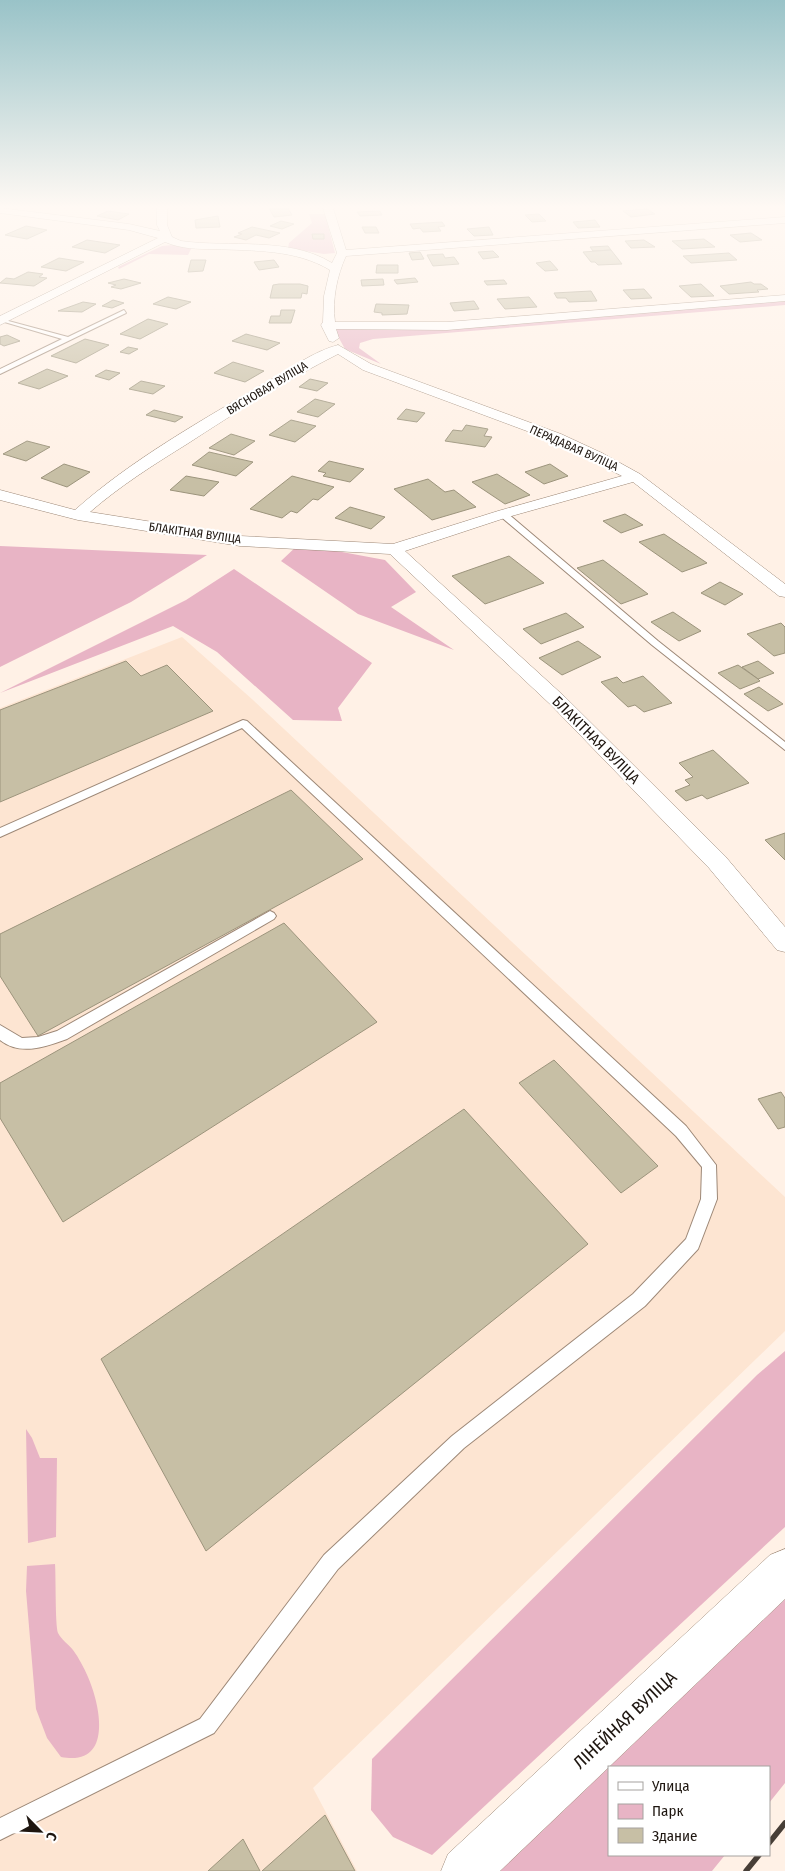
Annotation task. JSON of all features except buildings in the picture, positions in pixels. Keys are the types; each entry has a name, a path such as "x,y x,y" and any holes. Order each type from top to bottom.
{"street":[{"path":"2,321 52,295"},
{"path":"331,295 327,325 338,349"},
{"path":"327,325 447,326 785,298"},
{"name":"ПЕРАДАВАЯ ВУЛІЦА","path":"338,349 368,367 556,437 597,456 635,477 785,592"},
{"name":"ВЯСНОВАЯ ВУЛІЦА","path":"78,515 99,495 144,464 274,383 338,349"},
{"name":"БЛАКІТНАЯ ВУЛІЦА","path":"0,495 78,515 240,540 394,549 503,514 635,477"},
{"name":"БЛАКІТНАЯ ВУЛІЦА","path":"394,549 558,701 717,862 785,943"},
{"name":"ЛІНЕЙНАЯ ВУЛІЦА","path":"465,1871 785,1570"}],"lane":[{"path":"0,372 124,312"},
{"path":"2,321 68,339"},
{"path":"503,514 655,643 785,747"},
{"path":"0,833 243,723 681,1131 709,1165 709,1199 692,1244 639,1300 458,1442 331,1562 206,1726 0,1829"},
{"path":"0,1031 23,1045 39,1043 62,1035 270,916"}],"shaded area":[{"path":"182,637 253,700 785,1197 785,1331 313,1788 357,1871 0,1871 0,708"}],"green space":[{"path":"785,301 785,305 373,339 360,343 359,348 381,364 345,349 335,331 337,329 435,329"},
{"path":"299,544 385,560 416,592 391,607 454,650 358,614 281,561"},
{"path":"0,546 207,555 131,602 0,667"},
{"path":"234,569 372,663 338,708 342,721 293,720 217,652 173,626 0,693 186,600"},
{"path":"785,1351 785,1527 432,1855 393,1837 371,1810 372,1759 757,1375"},
{"path":"26,1429 40,1458 57,1458 56,1537 28,1543"},
{"path":"55,1564 58,1633 73,1650 85,1670 93,1689 99,1718 99,1732 96,1744 89,1753 78,1758 61,1757 47,1738 36,1709 26,1591 27,1566"},
{"path":"785,1570 785,1783 770,1802 770,1766 608,1766 608,1856 724,1856 712,1871 465,1871"}],"railway":[{"path":"770,1842 785,1823"},
{"path":"746,1871 758,1856"}]}
